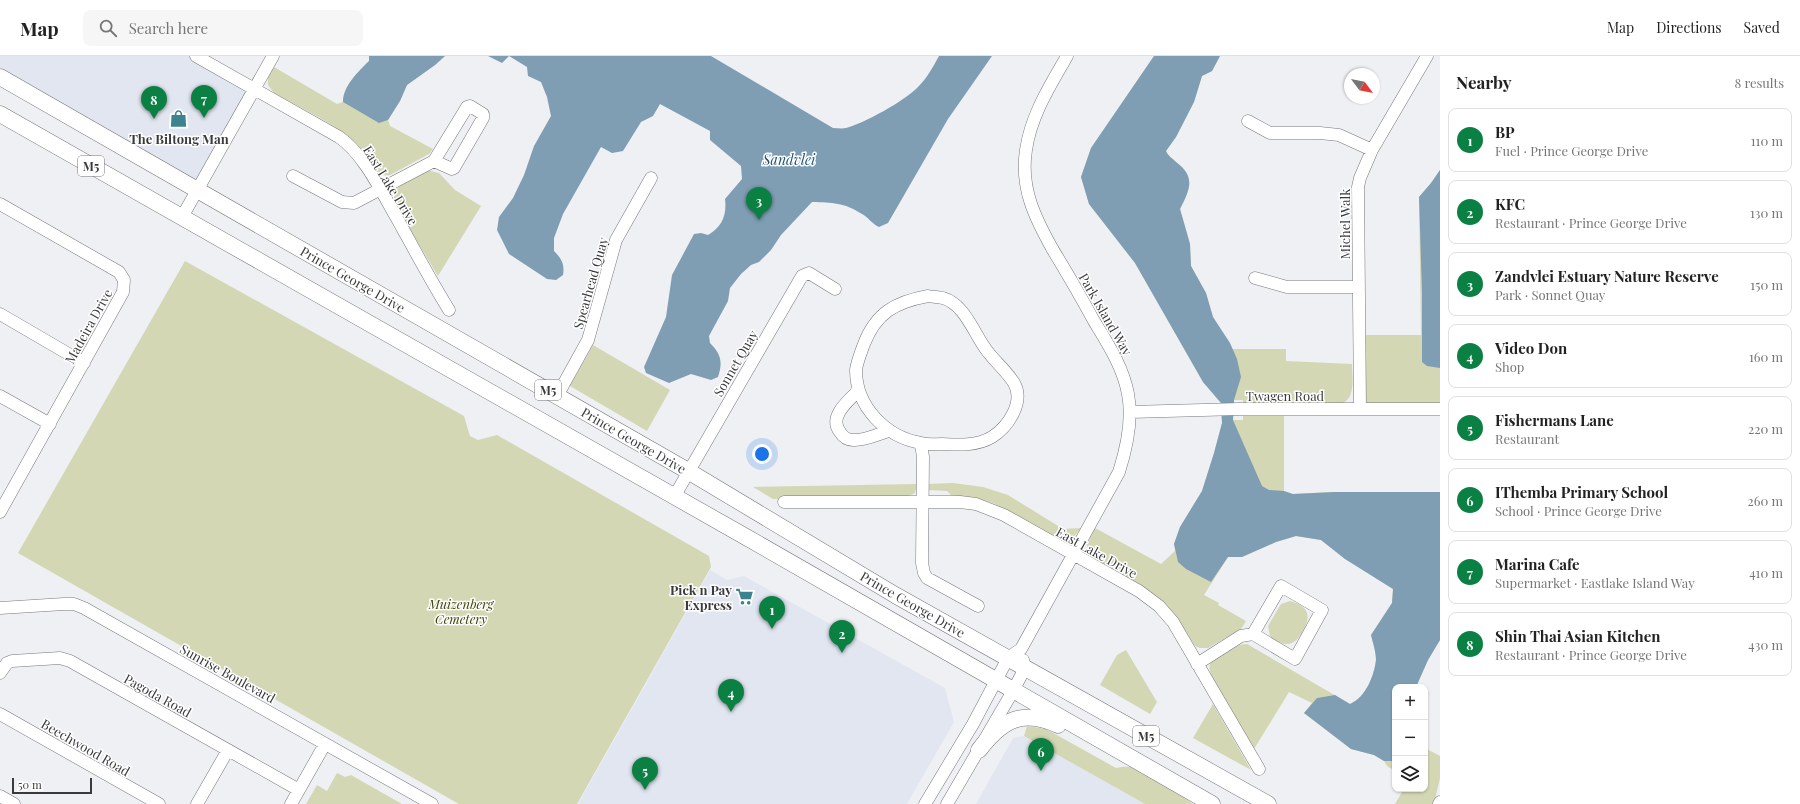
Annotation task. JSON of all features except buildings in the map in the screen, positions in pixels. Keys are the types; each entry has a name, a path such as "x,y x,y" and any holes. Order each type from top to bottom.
{"main road":[{"name":"Prince George Drive","path":"0,76 688,471 895,595 1268,804"},
{"name":"Prince George Drive","path":"0,114 746,537 1212,804"},
{"path":"979,750 993,732 1004,724 1022,718 1036,718 1053,723 1137,762"}],"street":[{"name":"East Lake Drive","path":"196,56 345,142 363,162 380,189 449,310"},
{"path":"182,217 273,56"},
{"name":"Park Island Way","path":"1008,658 1021,649 1119,472 1127,447 1130,412 1128,394 1119,363 1036,221 1027,188 1026,151 1032,125 1045,95 1067,56"},
{"name":"Michel Walk","path":"1360,409 1358,187 1360,178 1372,150 1427,56"},
{"path":"293,176 342,202 357,202 434,161 467,107 470,106 483,114 483,118 454,168 452,169 434,161"},
{"path":"1248,122 1270,133 1320,133 1339,135 1372,150"},
{"name":"Spearhead Quay","path":"557,396 588,340 616,240 651,178"},
{"name":"Madeira Drive","path":"0,204 119,272 123,276 125,284 123,292 50,424 4,494 0,512"},
{"name":"Sonnet Quay","path":"674,497 802,276 809,273 835,289"},
{"path":"1255,278 1287,287 1358,287"},
{"path":"928,296 943,298 957,306 985,348 1014,384 1017,395 1016,405 1012,416 1007,425 992,437 980,442 969,444 921,444 903,438 889,431 870,412 858,391 856,369 867,336 884,313 895,306 928,296"},
{"path":"0,314 84,363"},
{"path":"858,391 837,416 836,422 839,432 843,436 852,440 866,439 889,431"},
{"path":"0,396 50,424"},
{"name":"Twagen Road","path":"1130,412 1239,409 1440,409"},
{"path":"921,444 923,457 922,563 924,573 927,578 978,606"},
{"name":"East Lake Drive","path":"784,502 960,502 976,504 990,508 1073,554 1144,595 1159,606 1172,622 1259,770"},
{"path":"1197,664 1241,636 1253,634 1294,659 1322,610 1281,586 1253,634"},
{"name":"Sunrise Boulevard","path":"0,608 64,604 74,604 84,608 432,804"},
{"path":"947,804 1025,668 1021,649"},
{"path":"925,804 1008,658"},
{"name":"Pagoda Road","path":"0,673 7,663 12,661 64,659 299,790"},
{"name":"Beechwood Road","path":"0,714 159,804"},
{"path":"291,804 325,744"},
{"path":"197,804 228,750"},
{"path":"0,796 14,804"}],"shaded area":[{"path":"0,56 196,56 254,89 197,190 0,77"},
{"path":"710,570 727,580 744,576 945,688 954,722 907,804 578,804"},
{"path":"1024,736 1145,804 976,804 1013,738"}],"green space":[{"path":"369,56 445,56 407,85 400,101 388,120 390,126 433,149 429,154 390,175 379,173 371,165 358,145 349,137 318,117 274,93 268,85 268,77 274,67 337,104 343,102 348,85 369,61"},
{"path":"1154,56 1220,56 1212,71 1202,76 1194,102 1176,137 1166,151 1189,178 1188,189 1180,209 1190,244 1191,266 1206,293 1213,317 1232,349 1286,349 1286,361 1352,364 1353,380 1350,396 1343,403 1243,404 1243,400 1234,400 1233,420 1243,420 1243,416 1284,416 1284,491 1292,494 1334,492 1440,492 1440,640 1428,660 1417,684 1392,684 1392,769 1387,766 1384,761 1374,755 1351,749 1304,713 1312,703 1289,692 1254,749 1212,677 1209,668 1213,659 1222,653 1233,647 1247,644 1350,704 1361,696 1371,679 1376,660 1371,635 1392,603 1393,589 1345,559 1321,540 1296,536 1276,542 1242,557 1228,557 1204,595 1246,621 1241,629 1208,648 1200,648 1195,646 1176,617 1160,599 1089,554 1087,545 1095,528 1161,564 1175,551 1174,544 1180,527 1202,491 1222,423 1221,403 1203,382 1135,263 1089,204 1081,177 1091,148"},
{"path":"426,170 439,173 455,190 481,206 438,276 394,203 394,196 400,186 404,182"},
{"path":"1440,170 1440,409 1360,409 1359,335 1421,335 1419,197"},
{"name":"Muizenberg Cemetery","path":"185,261 464,416 470,436 478,440 497,435 709,556 711,567 577,804 459,804 18,553"},
{"path":"593,345 670,390 647,431 570,386"},
{"path":"953,483 983,487 1008,495 1063,529 1081,528 1072,539 1061,540 993,503 976,498 951,495 947,491 928,490 927,484"},
{"path":"917,484 915,493 906,497 773,499 753,487"},
{"path":"1290,601 1304,608 1308,616 1306,625 1299,637 1292,643 1284,644 1270,636 1268,626 1281,604"},
{"path":"1126,650 1157,702 1150,714 1100,685 1117,655"},
{"path":"1213,704 1251,770 1193,738"},
{"path":"1027,726 1046,729 1116,768 1130,767 1142,770 1193,804 1145,804 1024,736"},
{"path":"1428,750 1440,756 1440,778 1434,804 1395,804 1402,792 1428,792"},
{"path":"337,773 345,777 351,775 402,804 306,804 317,785 327,791"}],"water":[{"path":"369,56 445,56 407,85 400,101 388,120 379,123 343,102 348,85 369,61"},
{"path":"488,56 509,56 502,63"},
{"name":"Sandvlei","path":"509,56 711,56 833,128 846,128 863,122 884,111 912,92 924,80 939,56 992,56 948,119 888,223 879,227 849,207 832,203 812,202 781,235 771,250 759,262 751,265 741,274 730,288 728,301 709,336 710,343 717,351 720,358 721,363 718,377 711,380 691,374 669,383 646,373 644,367 666,317 672,275 694,234 701,233 708,235 720,224 725,210 725,199 742,179 741,166 710,140 710,131 660,104 653,116 641,122 623,151 612,153 601,147 563,214 554,238 554,251 562,262 563,275 556,280 547,279 509,254 497,230 499,217 513,198 524,175 534,146 551,116 547,97 541,82 528,76 527,67"},
{"path":"1154,56 1220,56 1212,71 1202,76 1194,102 1176,137 1166,151 1189,178 1188,189 1180,209 1190,244 1191,266 1206,293 1213,317 1230,343 1237,359 1241,377 1234,400 1233,420 1262,486 1269,490 1284,491 1293,494 1334,492 1440,492 1440,640 1428,660 1417,684 1392,684 1392,761 1384,761 1374,755 1351,749 1304,713 1317,698 1335,695 1350,704 1356,701 1365,691 1371,679 1376,660 1371,635 1392,603 1393,589 1345,559 1321,540 1296,536 1276,542 1242,557 1228,557 1211,582 1186,569 1178,562 1174,544 1180,527 1202,491 1222,423 1221,403 1203,382 1135,263 1089,204 1081,177 1091,148"},
{"path":"1440,170 1440,368 1427,366 1422,362 1422,292 1419,197"}],"place":[{"name":"Marina Cafe","path":"204,118"},
{"name":"Shin Thai Asian Kitchen","path":"154,119"},
{"name":"The Biltong Man","path":"179,119"},
{"name":"Zandvlei Estuary Nature Reserve","path":"759,220"},
{"name":"Pick n Pay Express","path":"745,596"},
{"name":"BP","path":"772,629"},
{"name":"KFC","path":"842,653"},
{"name":"Video Don","path":"731,712"},
{"name":"IThemba Primary School","path":"1041,771"},
{"name":"Fishermans Lane","path":"645,790"}]}
